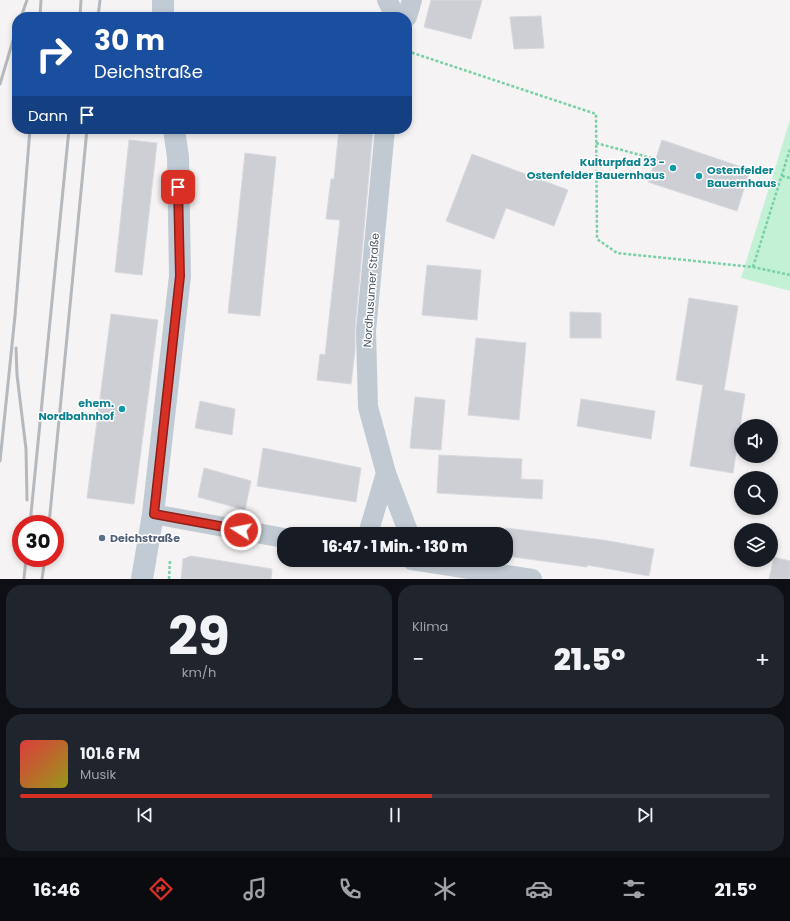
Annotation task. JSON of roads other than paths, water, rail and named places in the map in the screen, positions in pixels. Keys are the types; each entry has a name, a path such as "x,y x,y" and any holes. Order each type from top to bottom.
{"main road":[{"path":"163,0 163,12"},
{"path":"142,579 154,514 180,276 178,157 175,134"}],"street":[{"path":"387,0 393,12"},
{"path":"408,12 412,0"},
{"name":"Nordhusumer Straße","path":"385,134 366,331 368,407 386,474 406,527"},
{"path":"370,527 386,474"},
{"path":"154,514 277,537"},
{"path":"431,567 532,579"}],"railway":[{"path":"23,12 27,0"},
{"path":"40,12 41,0"},
{"path":"80,12 81,0"},
{"path":"99,12 100,0"},
{"path":"0,84 12,44"},
{"path":"0,461 15,316 30,134"},
{"path":"31,515 69,134"},
{"path":"50,515 87,134"},
{"path":"16,348 17,375 26,449 27,500"},
{"path":"24,579 25,567"},
{"path":"42,579 44,567"}],"place":[{"name":"Kulturpfad 23 - Ostenfelder Bauernhaus","path":"673,168"},
{"name":"Ostenfelder Bauernhaus","path":"699,176"},
{"name":"ehem. Nordbahnhof","path":"122,409"},
{"name":"Deichstraße","path":"102,538"}]}
